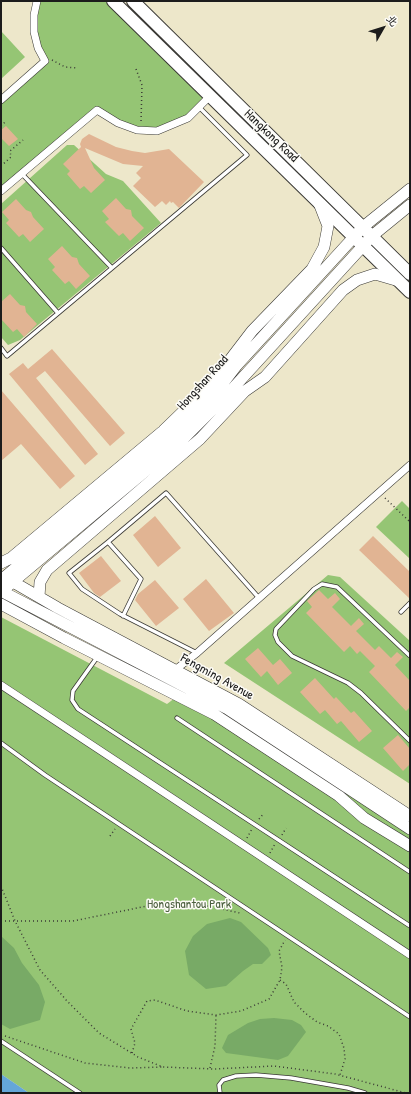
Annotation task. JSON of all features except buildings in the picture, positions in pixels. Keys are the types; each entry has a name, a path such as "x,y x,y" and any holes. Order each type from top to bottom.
{"main road":[{"name":"Hangkong Road","path":"113,1 410,292"},
{"name":"Hangkong Road","path":"133,1 410,274"}],"street":[{"path":"1,100 44,61 38,48 34,32 34,14 37,1"},
{"path":"1,191 97,110 118,123 140,130 157,131 188,118 210,96"},
{"name":"Hongshan Road","path":"2,591 5,579 172,437 217,391 237,365 363,227 410,189"},
{"path":"1,563 11,558 163,431 196,399 226,365 252,331 312,269 324,247 328,226 319,203"},
{"name":"Hongshan Road","path":"5,579 179,443 225,397 372,236 410,205"},
{"path":"39,596 40,582 47,570 200,440 245,392 265,377 343,290 357,280 375,274 399,281"},
{"path":"175,670 197,653 410,465"},
{"name":"Fengming Avenue","path":"5,579 239,704 410,816"},
{"name":"Fengming Avenue","path":"2,591 226,708 410,829"},
{"path":"1,604 214,714 339,796 364,818 410,846"},
{"path":"1,685 410,955"}],"lane":[{"path":"1,348 7,356 247,155 199,107"},
{"path":"22,173 112,268"},
{"path":"1,248 58,313"},
{"path":"197,653 123,616 82,589 69,573 166,493 259,598"},
{"path":"108,542 141,579 123,616"},
{"path":"410,656 337,587 322,584 314,589 276,629 275,635 278,642 292,656 348,683 361,693 410,741"},
{"path":"401,612 410,603"},
{"path":"99,655 73,691 72,700 78,709 410,926"},
{"path":"177,718 410,872"},
{"path":"1,743 118,824 410,1017"},
{"path":"1,1040 80,1093"},
{"path":"220,1093 219,1084 223,1080 236,1076 256,1075 291,1078 348,1088 365,1093"}],"path":[{"path":"38,48 65,67 77,68"},
{"path":"136,69 142,85 140,130"},
{"path":"1,126 6,121"},
{"path":"1,166 11,157 10,151 22,140"},
{"path":"379,493 410,522"},
{"path":"110,836 118,824"},
{"path":"1,886 15,921 40,970 67,1002 99,1032 132,1053 163,1067"},
{"path":"1,920 73,921 157,904 198,904 258,916"},
{"path":"132,1053 135,1042 131,1028 147,1001 155,1000 187,1011 216,1015 241,1011 269,999 280,980 282,967 279,951 288,936"},
{"path":"280,980 286,984 294,1002 305,1013 317,1022 328,1026 339,1034 344,1048 345,1059 340,1075"},
{"path":"210,1068 215,1046 216,1015"},
{"path":"1,1034 85,1063 130,1068 274,1066 340,1075 406,1093"}],"green space":[{"path":"37,1 113,1 210,96 188,118 157,131 137,130 97,110 1,191 1,100 44,61 34,32"},
{"path":"1,31 25,57 1,79"},
{"path":"67,145 74,145 106,174 123,181 161,223 20,340 8,345 1,337 1,204"},
{"path":"402,501 410,509 410,559 376,527"},
{"path":"328,575 340,577 410,641 410,784 224,663"},
{"name":"Hongshantou Park","path":"1,617 167,704 188,688 410,813 410,1093 29,1093 1,1074"},
{"path":"230,918 241,922 268,948 271,955 262,964 253,964 226,986 206,989 189,975 185,951 193,936 207,924"},
{"path":"1,936 14,948 22,963 39,985 45,1002 40,1020 10,1029 1,1024"},
{"path":"274,1018 292,1020 301,1025 306,1032 288,1056 278,1060 226,1053 222,1048 228,1035 248,1023 260,1019"}],"water":[{"path":"1,1074 29,1093 1,1093"}]}
